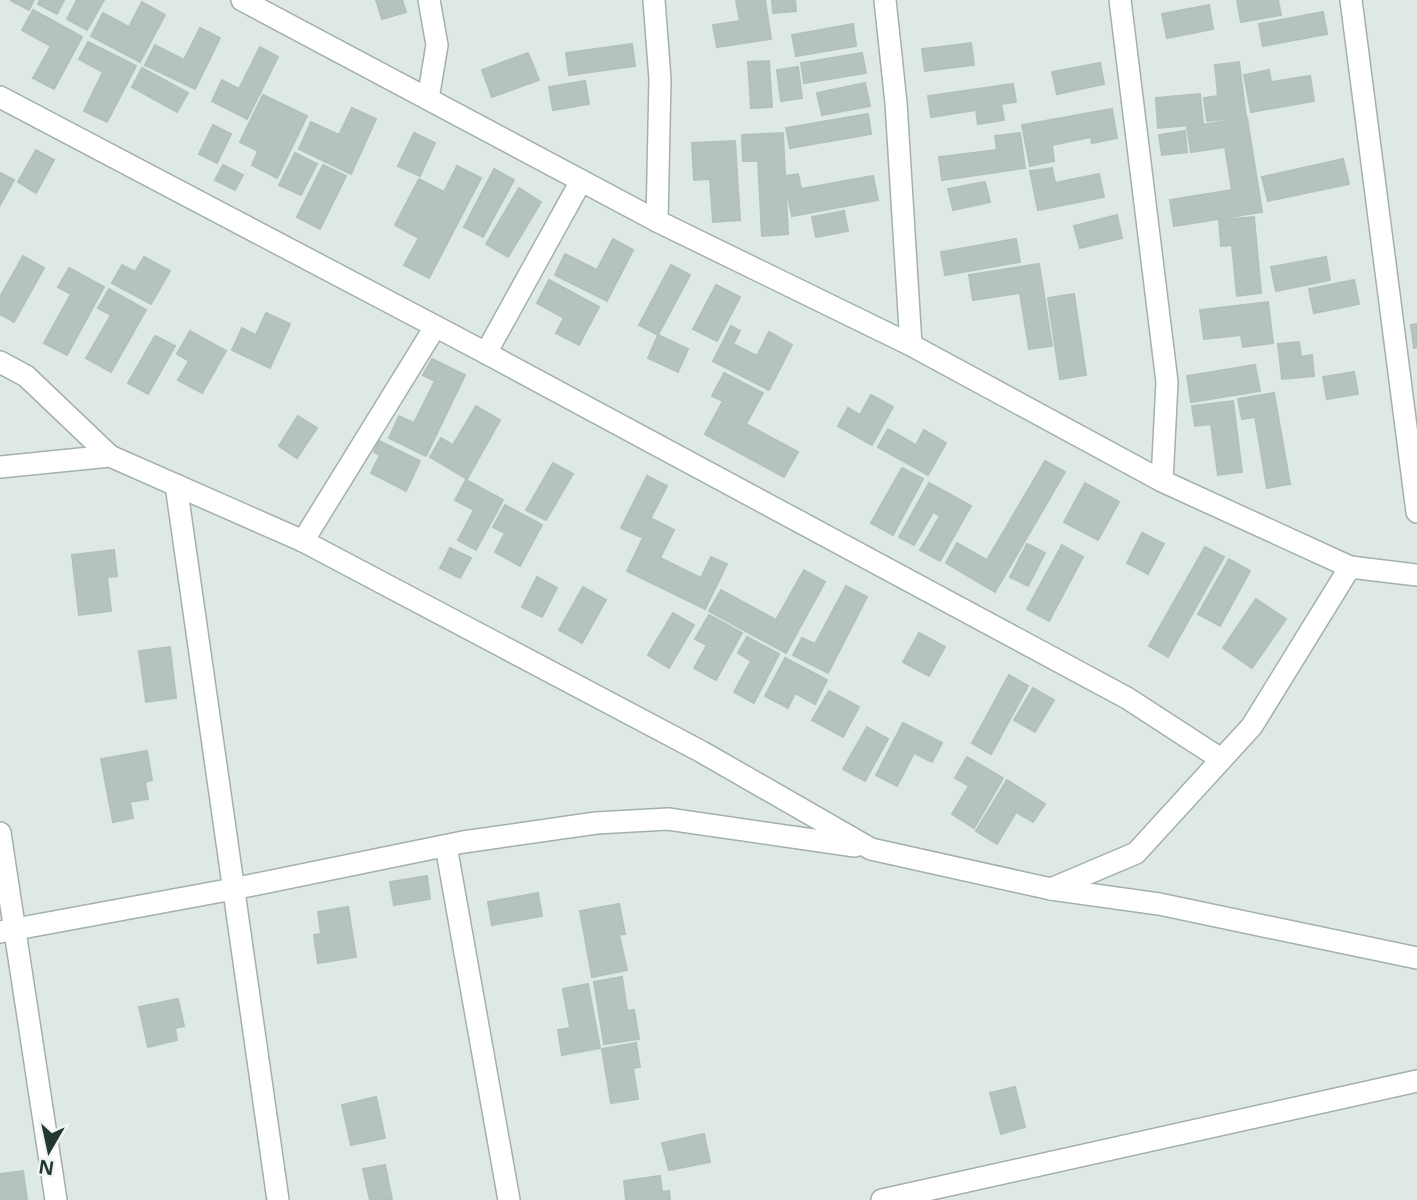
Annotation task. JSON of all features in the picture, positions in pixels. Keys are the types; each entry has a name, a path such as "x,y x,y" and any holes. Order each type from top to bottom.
{"street":[{"path":"242,0 657,221 911,345 1162,481 1350,566 1417,575"},
{"path":"428,99 437,45 429,0"},
{"path":"654,0 660,79 657,221"},
{"path":"885,0 897,103 911,345"},
{"path":"1121,0 1167,382 1162,481"},
{"path":"1351,0 1417,512"},
{"path":"0,97 486,353 1127,698 1221,760"},
{"path":"486,353 581,181"},
{"path":"303,541 435,327"},
{"path":"0,362 26,376 110,456 303,541 702,752 871,849"},
{"path":"0,467 110,456"},
{"path":"176,485 278,1200"},
{"path":"1051,889 1136,853 1252,726 1350,566"},
{"path":"7,931 233,890 446,845 596,824 668,819 871,849 1051,889 1159,904 1417,958"},
{"path":"0,833 7,931 56,1200"},
{"path":"446,845 509,1200"},
{"path":"881,1200 1417,1081"}],"building":[{"path":"10,0 34,0 29,10"},
{"path":"40,0 64,0 57,14 38,4"},
{"path":"77,0 104,0 87,30 67,19"},
{"path":"376,0 402,0 406,12 382,19"},
{"path":"736,0 765,0 771,39 717,47 713,25 740,21"},
{"path":"772,0 795,0 796,11 773,13"},
{"path":"1237,0 1278,0 1281,15 1241,22"},
{"path":"142,2 165,15 140,62 91,36 103,13 129,27"},
{"path":"1209,5 1213,29 1167,38 1162,14"},
{"path":"33,10 82,37 54,89 33,78 51,46 22,30"},
{"path":"1323,12 1327,34 1263,46 1259,24"},
{"path":"853,24 856,46 796,56 792,35"},
{"path":"200,28 220,38 195,89 145,65 155,45 184,60"},
{"path":"88,42 136,66 107,122 84,111 103,72 79,59"},
{"path":"971,43 974,65 925,71 922,49"},
{"path":"632,44 635,66 569,75 566,53"},
{"path":"260,47 278,57 247,119 212,101 222,80 239,89"},
{"path":"528,53 539,80 492,97 482,70"},
{"path":"862,53 866,73 804,83 801,63"},
{"path":"769,61 772,107 751,108 748,62"},
{"path":"1239,62 1246,117 1207,121 1204,98 1218,96 1215,65"},
{"path":"1100,63 1104,84 1057,94 1052,72"},
{"path":"798,67 802,98 781,101 777,70"},
{"path":"142,68 188,93 177,112 132,87"},
{"path":"1269,70 1271,82 1310,76 1314,101 1251,112 1244,75"},
{"path":"585,81 589,104 553,110 549,87"},
{"path":"865,83 870,106 822,115 817,93"},
{"path":"1013,84 1016,102 1001,104 1004,120 978,124 976,110 931,117 928,96"},
{"path":"1200,94 1203,124 1158,128 1156,98"},
{"path":"263,95 307,116 277,178 252,165 258,151 240,142"},
{"path":"352,108 376,119 351,174 299,149 311,122 339,135"},
{"path":"1112,109 1117,138 1092,143 1091,137 1052,145 1054,161 1030,166 1022,125"},
{"path":"868,114 871,134 790,148 786,128"},
{"path":"1247,118 1262,212 1174,226 1170,200 1232,190 1225,147 1191,152 1187,127"},
{"path":"213,125 231,134 217,163 199,154"},
{"path":"1185,131 1187,152 1162,155 1159,135"},
{"path":"414,133 435,143 420,176 398,166"},
{"path":"783,133 788,234 762,236 758,161 743,161 742,135"},
{"path":"1020,133 1025,168 942,180 939,157 997,150 995,136"},
{"path":"735,141 740,220 713,222 710,179 694,180 692,143"},
{"path":"36,150 54,160 36,193 18,182"},
{"path":"295,153 317,164 301,195 279,185"},
{"path":"1343,159 1349,184 1268,201 1262,177"},
{"path":"223,165 243,175 235,190 215,180"},
{"path":"323,165 346,176 320,229 297,217"},
{"path":"457,166 481,178 429,278 404,265 419,238 395,225 419,179 444,192"},
{"path":"1052,168 1055,183 1099,174 1104,197 1038,210 1030,171"},
{"path":"494,169 514,180 483,237 464,227"},
{"path":"0,173 14,180 0,205"},
{"path":"798,174 801,189 873,176 878,200 792,216 784,176"},
{"path":"985,182 990,202 953,210 948,189"},
{"path":"519,188 541,202 508,257 486,244"},
{"path":"844,211 848,231 816,237 812,217"},
{"path":"1117,215 1122,238 1080,248 1074,226"},
{"path":"1254,217 1261,293 1237,296 1232,245 1221,246 1219,220"},
{"path":"613,239 633,250 607,301 555,275 565,254 597,270"},
{"path":"1016,239 1020,262 945,275 941,252"},
{"path":"23,256 44,268 14,322 0,314 0,297"},
{"path":"144,257 170,271 151,304 112,283 122,265 135,272"},
{"path":"1326,257 1330,280 1276,291 1271,267"},
{"path":"1039,264 1052,346 1029,349 1020,293 973,300 969,275"},
{"path":"671,265 690,275 658,335 639,325"},
{"path":"69,268 104,287 67,355 44,343 71,294 58,287"},
{"path":"549,280 599,307 579,345 556,333 564,318 537,303"},
{"path":"1354,280 1359,304 1314,313 1309,289"},
{"path":"716,285 740,297 717,341 693,329"},
{"path":"109,289 146,310 111,372 86,358 111,315 98,308"},
{"path":"1074,294 1086,375 1060,379 1048,298"},
{"path":"1268,302 1273,343 1243,347 1241,335 1204,339 1200,310"},
{"path":"266,313 290,324 270,368 232,350 242,328 256,335"},
{"path":"1417,324 1417,347 1414,348 1411,325"},
{"path":"731,326 740,331 733,344 757,356 769,332 792,345 769,390 713,361"},
{"path":"190,331 226,351 202,393 178,380 189,361 177,354"},
{"path":"658,335 688,349 678,372 648,358"},
{"path":"155,336 175,346 148,394 128,383"},
{"path":"1299,342 1301,357 1312,355 1314,376 1282,379 1278,344"},
{"path":"432,359 465,375 426,456 389,438 399,416 414,423 435,381 423,375"},
{"path":"1255,365 1260,391 1191,402 1187,376"},
{"path":"1354,372 1358,394 1327,399 1323,377"},
{"path":"724,373 763,393 746,424 798,452 784,477 705,434 723,401 712,396"},
{"path":"1274,393 1290,484 1267,488 1255,417 1242,419 1238,399"},
{"path":"871,395 893,407 872,445 838,426 848,408 860,415"},
{"path":"1233,401 1242,472 1218,475 1211,424 1195,426 1192,406"},
{"path":"476,406 500,420 467,479 430,457 441,438 453,445"},
{"path":"298,416 317,428 297,458 279,446"},
{"path":"888,429 916,445 924,430 946,443 928,475 878,447"},
{"path":"379,441 420,461 406,491 371,473 380,455 374,452"},
{"path":"1045,461 1065,472 995,592 946,563 957,543 987,560"},
{"path":"553,463 573,474 546,520 526,510"},
{"path":"902,468 923,479 893,535 871,523"},
{"path":"647,476 667,486 641,537 621,528"},
{"path":"466,480 503,500 476,550 458,540 474,510 455,500"},
{"path":"929,483 971,506 940,561 920,550 940,516 933,512 914,545 899,537"},
{"path":"1085,483 1119,502 1098,540 1064,522"},
{"path":"505,505 542,525 520,566 495,552 505,533 493,527"},
{"path":"652,519 674,530 660,558 701,578 711,557 727,564 705,609 627,571"},
{"path":"1142,533 1164,544 1148,574 1127,563"},
{"path":"1027,544 1045,553 1028,586 1010,577"},
{"path":"1062,545 1083,557 1049,621 1027,609"},
{"path":"1205,547 1224,557 1168,657 1149,646"},
{"path":"450,548 471,558 460,578 440,568"},
{"path":"114,550 117,576 107,577 111,611 79,615 72,555"},
{"path":"1229,559 1250,571 1220,626 1198,614"},
{"path":"804,570 825,582 786,653 709,611 721,590 776,620"},
{"path":"537,577 557,588 542,617 522,607"},
{"path":"846,586 867,597 828,673 793,655 802,638 815,644"},
{"path":"583,587 606,600 582,643 559,630"},
{"path":"1256,599 1286,619 1252,668 1223,648"},
{"path":"673,613 694,625 669,668 648,655"},
{"path":"709,615 742,633 716,680 694,668 707,645 695,639"},
{"path":"919,633 945,647 929,676 903,662"},
{"path":"747,637 779,654 754,703 734,692 751,661 738,653"},
{"path":"170,647 176,698 146,702 139,651"},
{"path":"785,658 827,680 815,704 795,693 788,708 765,696"},
{"path":"1009,675 1028,686 991,754 972,743"},
{"path":"1033,688 1054,700 1035,732 1014,720"},
{"path":"829,691 859,707 843,737 812,720"},
{"path":"903,723 942,743 932,762 914,753 897,786 876,775"},
{"path":"867,727 888,739 865,781 843,769"},
{"path":"147,751 152,780 145,782 148,799 130,802 133,818 113,822 101,759"},
{"path":"967,757 1003,778 974,828 952,814 969,786 955,778"},
{"path":"1007,780 1045,804 1033,822 1016,812 997,844 976,831"},
{"path":"427,876 430,899 394,905 390,882"},
{"path":"538,893 542,916 492,925 488,902"},
{"path":"619,904 625,934 619,935 627,970 592,977 580,911"},
{"path":"348,907 356,957 318,963 314,935 321,934 318,912"},
{"path":"622,977 627,1011 634,1010 639,1039 604,1044 594,982"},
{"path":"588,984 600,1048 562,1055 558,1030 570,1028 563,989"},
{"path":"178,999 184,1026 175,1028 177,1040 148,1047 139,1007"},
{"path":"636,1043 640,1067 633,1068 638,1099 611,1103 602,1049"},
{"path":"1015,1087 1025,1127 1001,1134 990,1093"},
{"path":"376,1097 385,1138 351,1145 342,1105"},
{"path":"704,1134 710,1162 669,1170 662,1143"},
{"path":"385,1165 392,1200 370,1200 363,1169"},
{"path":"23,1171 27,1200 0,1200 0,1174"},
{"path":"660,1176 662,1192 669,1191 670,1200 626,1200 624,1181"}]}
